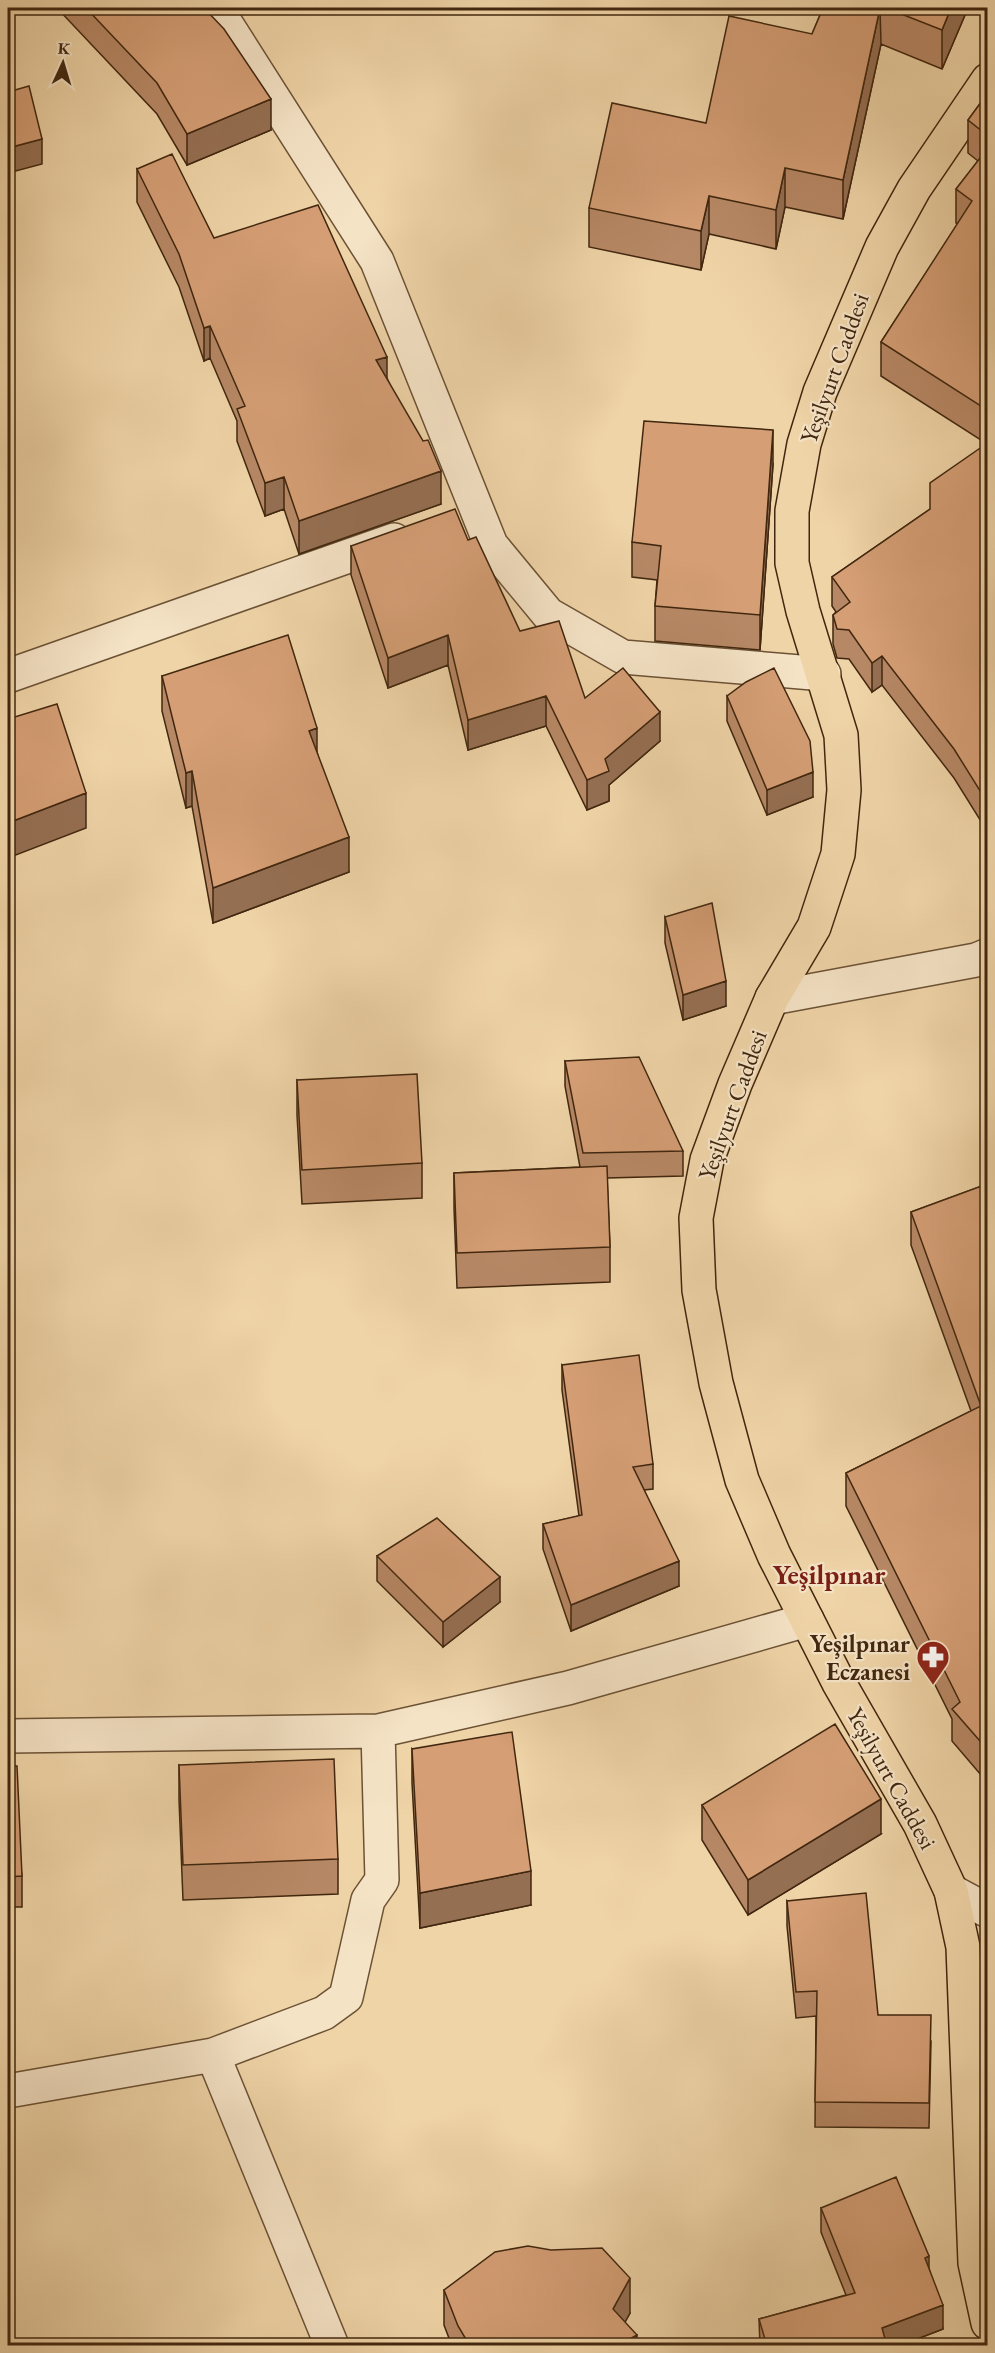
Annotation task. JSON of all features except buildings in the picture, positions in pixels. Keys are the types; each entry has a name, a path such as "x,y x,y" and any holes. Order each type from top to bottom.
{"main road":[{"name":"Yeşilyurt Caddesi","path":"987,80 914,189 882,247 820,392 804,444 792,511 792,563 803,610 841,735 844,790 838,854 814,927 772,998 707,1160 696,1218 699,1290 716,1383 742,1480 774,1555 807,1620 920,1824 951,1891 963,1947 975,2263 987,2323"}],"street":[{"path":"216,8 377,261 491,545 548,614 623,657 824,674"},
{"path":"8,676 478,511"},
{"path":"772,998 976,960 987,955"},
{"path":"8,1736 378,1731 568,1688 807,1620"},
{"path":"8,2091 213,2055 324,2013 346,1997 368,1900 382,1880 378,1731"},
{"path":"951,1891 987,1911"},
{"path":"213,2055 332,2346"}],"place":[{"name":"Yeşilpınar Eczanesi","path":"933,1686"}],"district":[{"name":"Yeşilpınar","path":"829,1574"}]}
